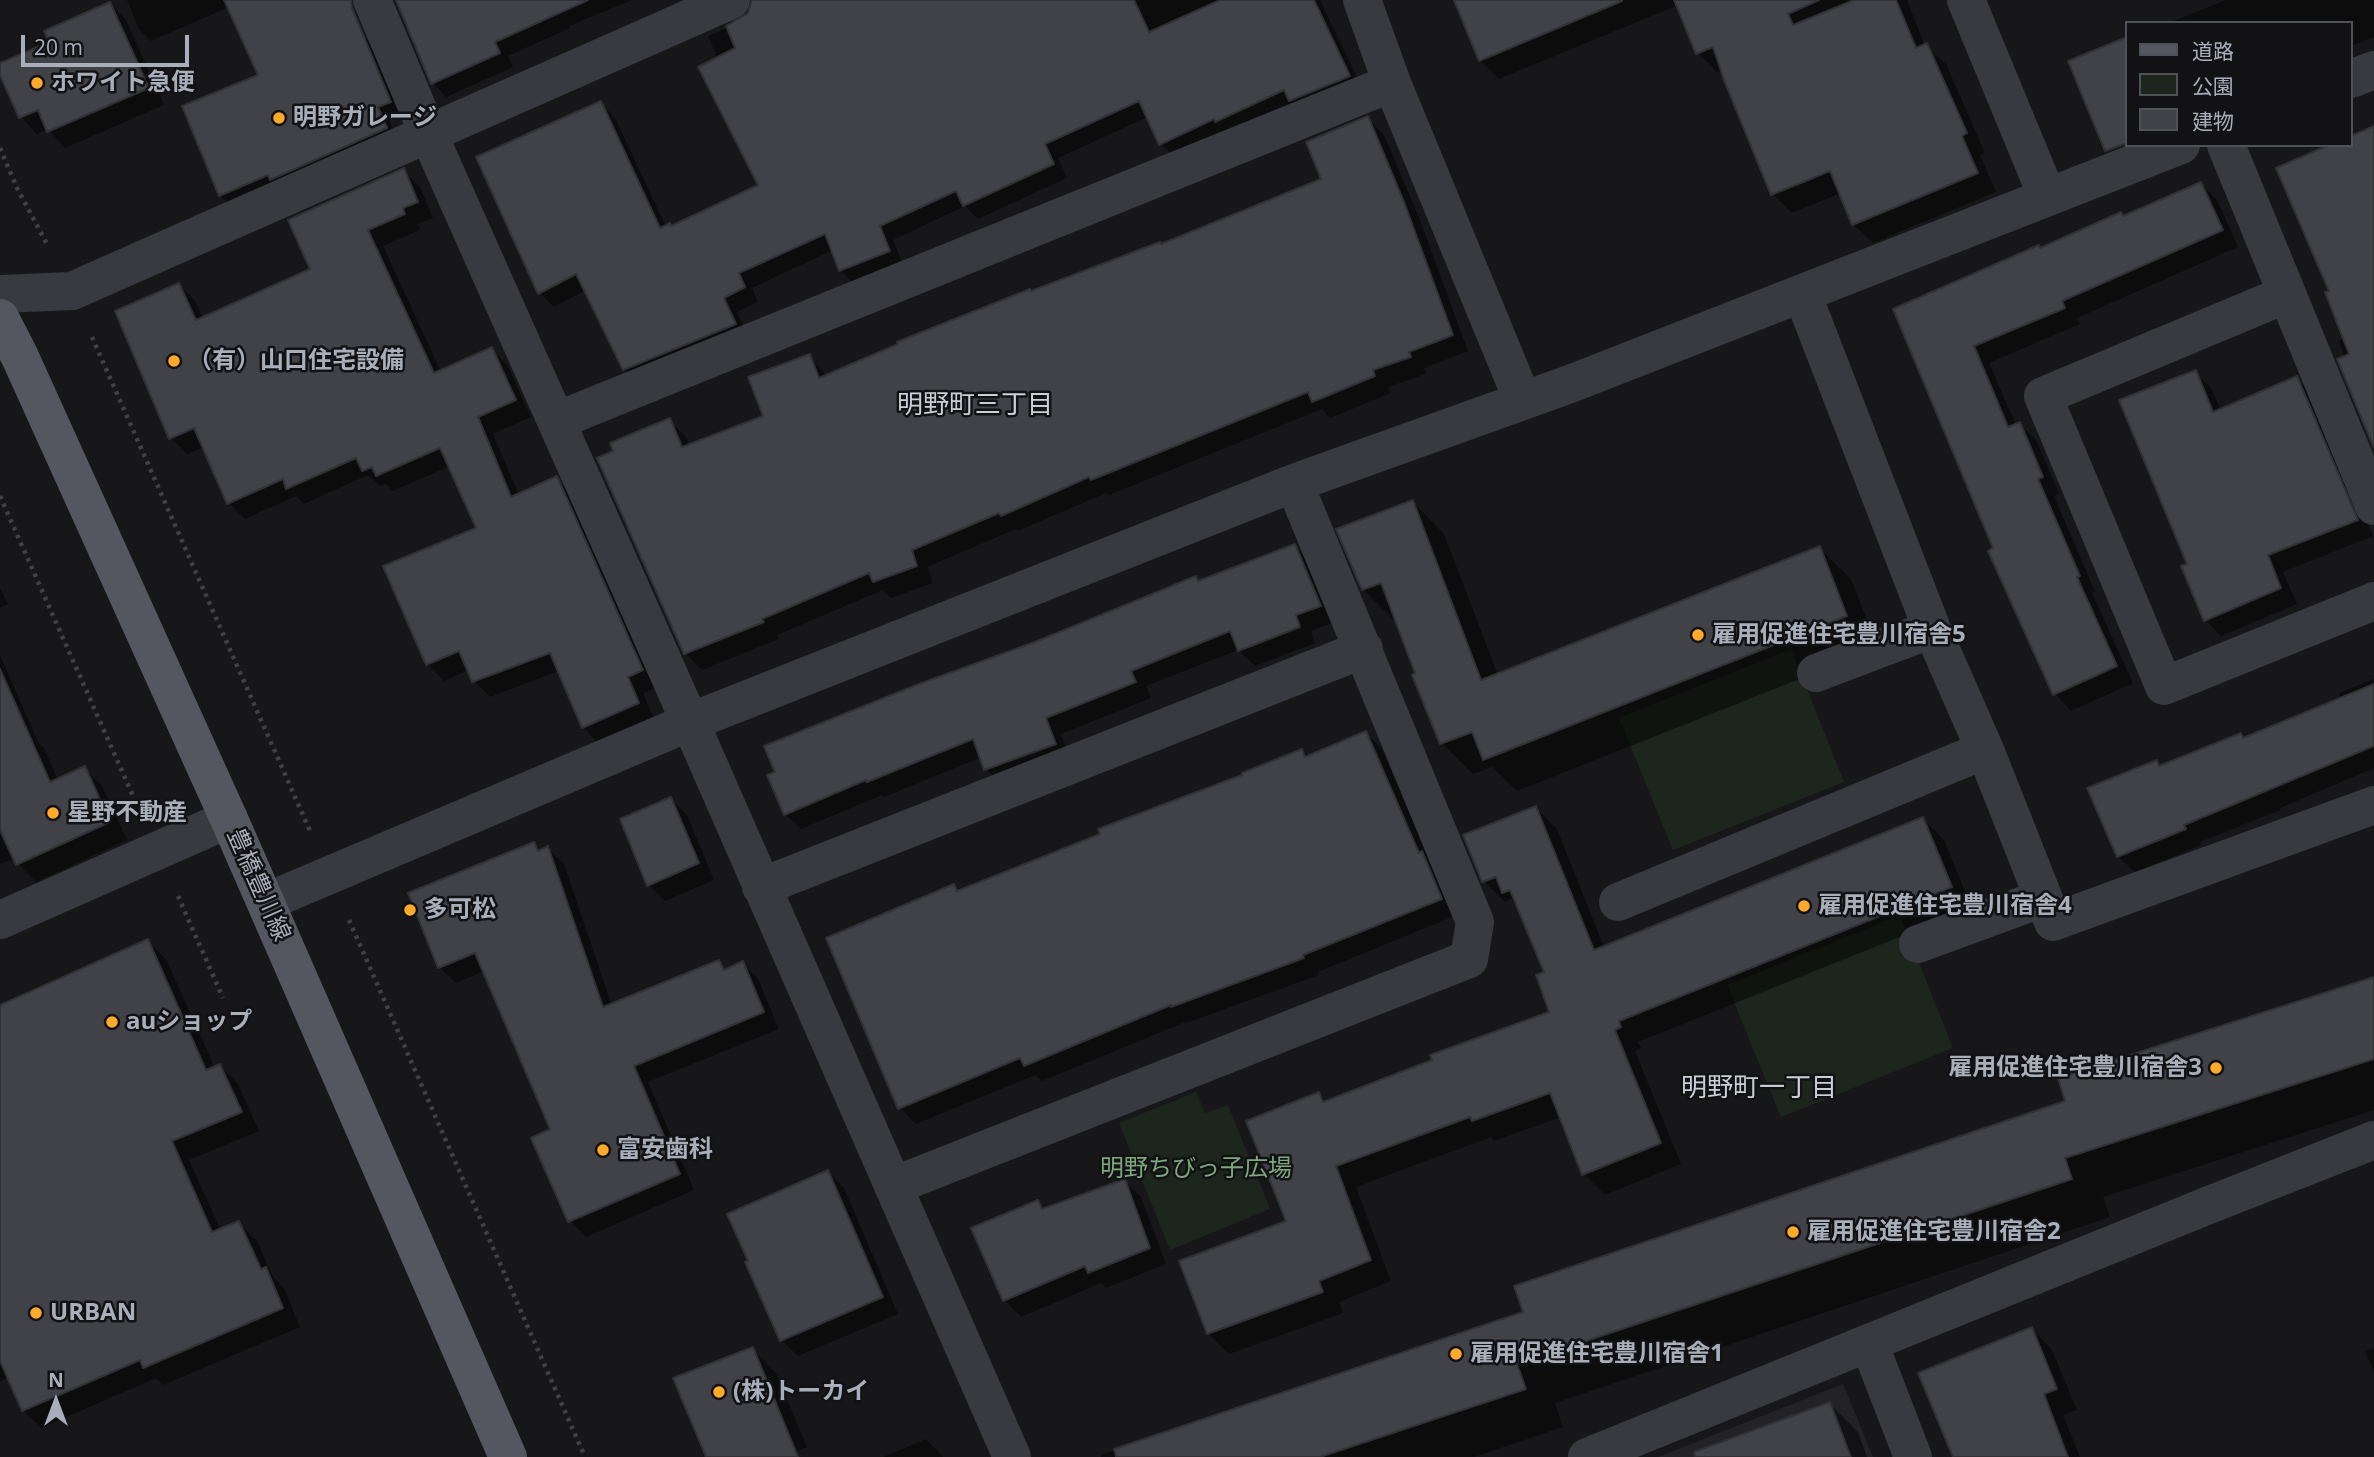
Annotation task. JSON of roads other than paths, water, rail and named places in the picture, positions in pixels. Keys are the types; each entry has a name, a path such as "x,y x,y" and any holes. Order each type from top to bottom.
{"main road":[{"name":"豊橋豊川線","path":"0,318 229,819 508,1457"}],"street":[{"path":"372,0 428,133 1012,1457"},
{"path":"0,294 72,291 731,0"},
{"path":"1362,0 1392,83 1523,401"},
{"path":"1966,0 2047,196"},
{"path":"2353,78 2374,70"},
{"path":"556,421 1392,83"},
{"path":"266,902 690,722 1294,483 1523,401 2176,147"},
{"path":"2227,147 2374,506"},
{"path":"1802,293 1932,629 1985,750 2053,922 2374,805"},
{"path":"2287,294 2043,396 2164,686 2374,601"},
{"path":"893,1186 1469,959 1475,922 1294,483"},
{"path":"1816,673 1932,629"},
{"path":"761,887 1364,649"},
{"path":"1618,902 1985,750"},
{"path":"0,920 229,819"},
{"path":"1918,944 2043,898"},
{"path":"1587,1457 2374,1140"},
{"path":"1869,1343 1913,1457"}],"place":[{"name":"ホワイト急便","path":"37,83"},
{"name":"明野ガレージ","path":"279,118"},
{"name":"（有）山口住宅設備","path":"174,361"},
{"name":"雇用促進住宅豊川宿舎5","path":"1698,635"},
{"name":"星野不動産","path":"53,813"},
{"name":"雇用促進住宅豊川宿舎4","path":"1804,906"},
{"name":"多可松","path":"410,910"},
{"name":"auショップ","path":"112,1022"},
{"name":"雇用促進住宅豊川宿舎3","path":"2216,1068"},
{"name":"富安歯科","path":"603,1150"},
{"name":"雇用促進住宅豊川宿舎2","path":"1793,1232"},
{"name":"URBAN","path":"36,1313"},
{"name":"雇用促進住宅豊川宿舎1","path":"1456,1354"},
{"name":"(株)トーカイ","path":"719,1392"}],"district":[{"name":"明野町三丁目","path":"975,406"},
{"name":"明野町一丁目","path":"1759,1089"}],"park label":[{"name":"明野ちびっ子広場","path":"1196,1169"}]}
